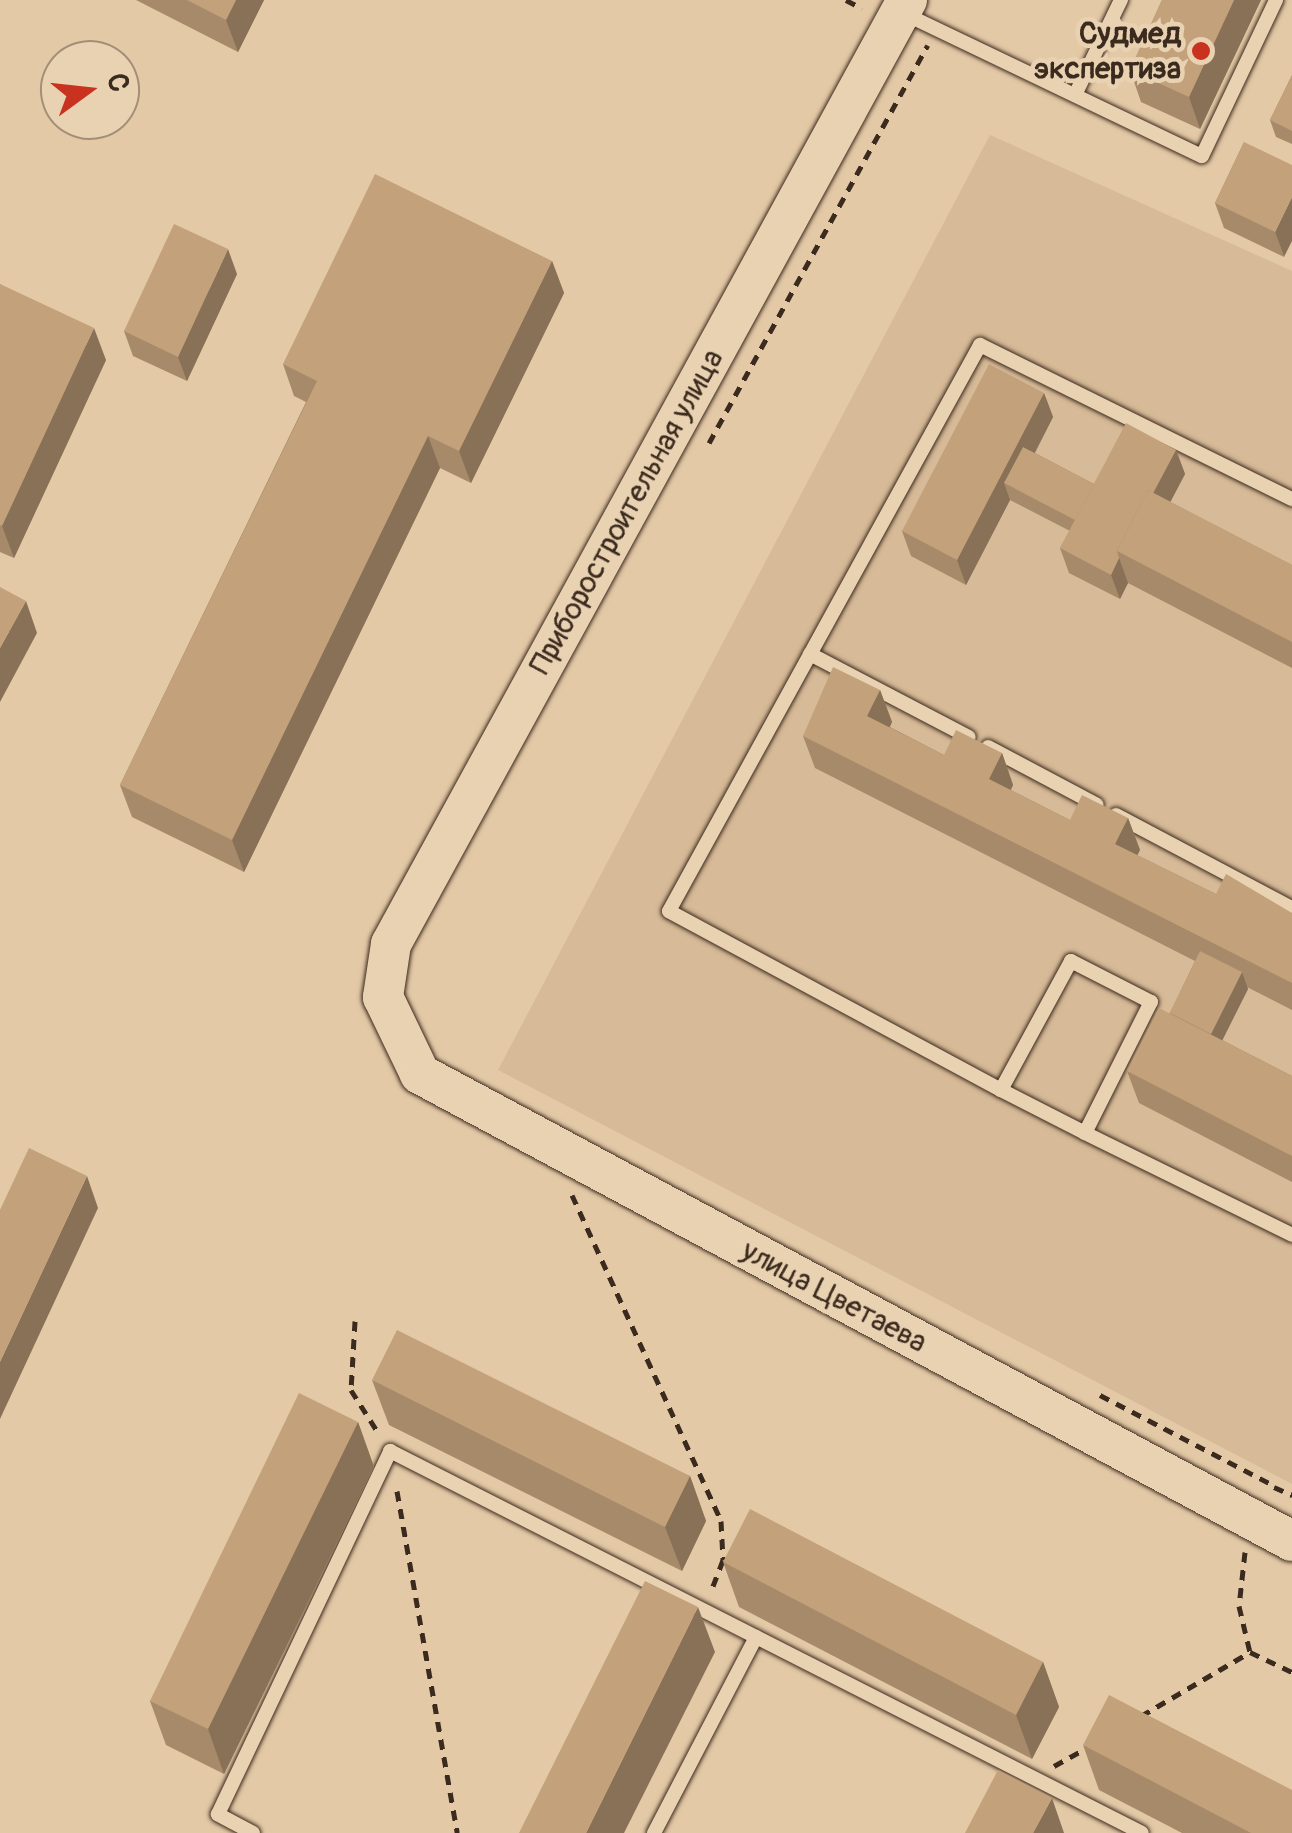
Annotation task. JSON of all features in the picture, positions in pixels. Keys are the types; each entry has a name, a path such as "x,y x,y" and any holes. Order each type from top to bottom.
{"main road":[{"name":"Приборостроительная улица","path":"395,1032 383,997 391,944 893,4"},
{"name":"улица Цветаева","path":"395,1032 420,1074 454,1094 1292,1541"}],"lane":[{"path":"1076,96 1121,0"},
{"path":"893,4 936,29 1202,156 1276,0"},
{"path":"1292,498 980,345 669,912 1001,1090 1292,1236"},
{"path":"810,654 1292,908"},
{"path":"1001,1090 1071,961 1151,1002 1086,1132"},
{"path":"253,1833 218,1814 390,1451 1142,1833"},
{"path":"654,1833 756,1637"},
{"path":"1100,1833 1109,1816"}],"path":[{"path":"846,0 862,8 893,4"},
{"path":"699,460 936,29"},
{"path":"566,1183 721,1521 723,1560 704,1610"},
{"path":"355,1321 351,1390 390,1451 456,1833"},
{"path":"1083,1386 1274,1486"},
{"path":"1134,1720 1250,1652 1292,1672"},
{"path":"1034,1778 1100,1739"}],"shaded area":[{"path":"990,135 1292,271 1292,1484 498,1070"}],"building":[{"path":"187,0 236,0 226,20"},
{"path":"1162,0 1234,0 1189,97 1130,70"},
{"path":"1292,75 1292,131 1270,120"},
{"path":"1244,142 1292,165 1292,197 1275,232 1215,203"},
{"path":"375,174 552,261 459,451 428,436 232,840 120,785 317,381 283,364"},
{"path":"174,224 228,249 178,357 124,331"},
{"path":"0,284 94,328 2,526 0,525"},
{"path":"989,364 1044,393 957,560 902,531"},
{"path":"1126,423 1176,450 1153,493 1148,490 1117,551 1119,558 1111,575 1060,548"},
{"path":"1023,447 1094,484 1075,520 1004,483"},
{"path":"1148,490 1292,565 1292,642 1117,551"},
{"path":"0,587 26,601 0,648"},
{"path":"833,667 880,690 867,716 944,755 956,730 1002,753 989,779 1070,820 1082,795 1128,818 1115,844 1216,894 1226,874 1292,913 1292,983 803,736"},
{"path":"1200,951 1242,972 1211,1034 1170,1013"},
{"path":"1159,1008 1292,1076 1292,1156 1127,1071"},
{"path":"29,1148 87,1176 0,1362 0,1210"},
{"path":"397,1330 690,1476 665,1527 372,1380"},
{"path":"299,1393 358,1422 208,1729 150,1701"},
{"path":"750,1509 1043,1662 1016,1715 723,1562"},
{"path":"645,1581 698,1607 586,1833 519,1833"},
{"path":"1109,1695 1292,1790 1292,1833 1251,1833 1083,1745"},
{"path":"998,1770 1052,1798 1033,1833 965,1833"}],"place":[{"name":"Судмед экспертиза","path":"1201,51"}]}
